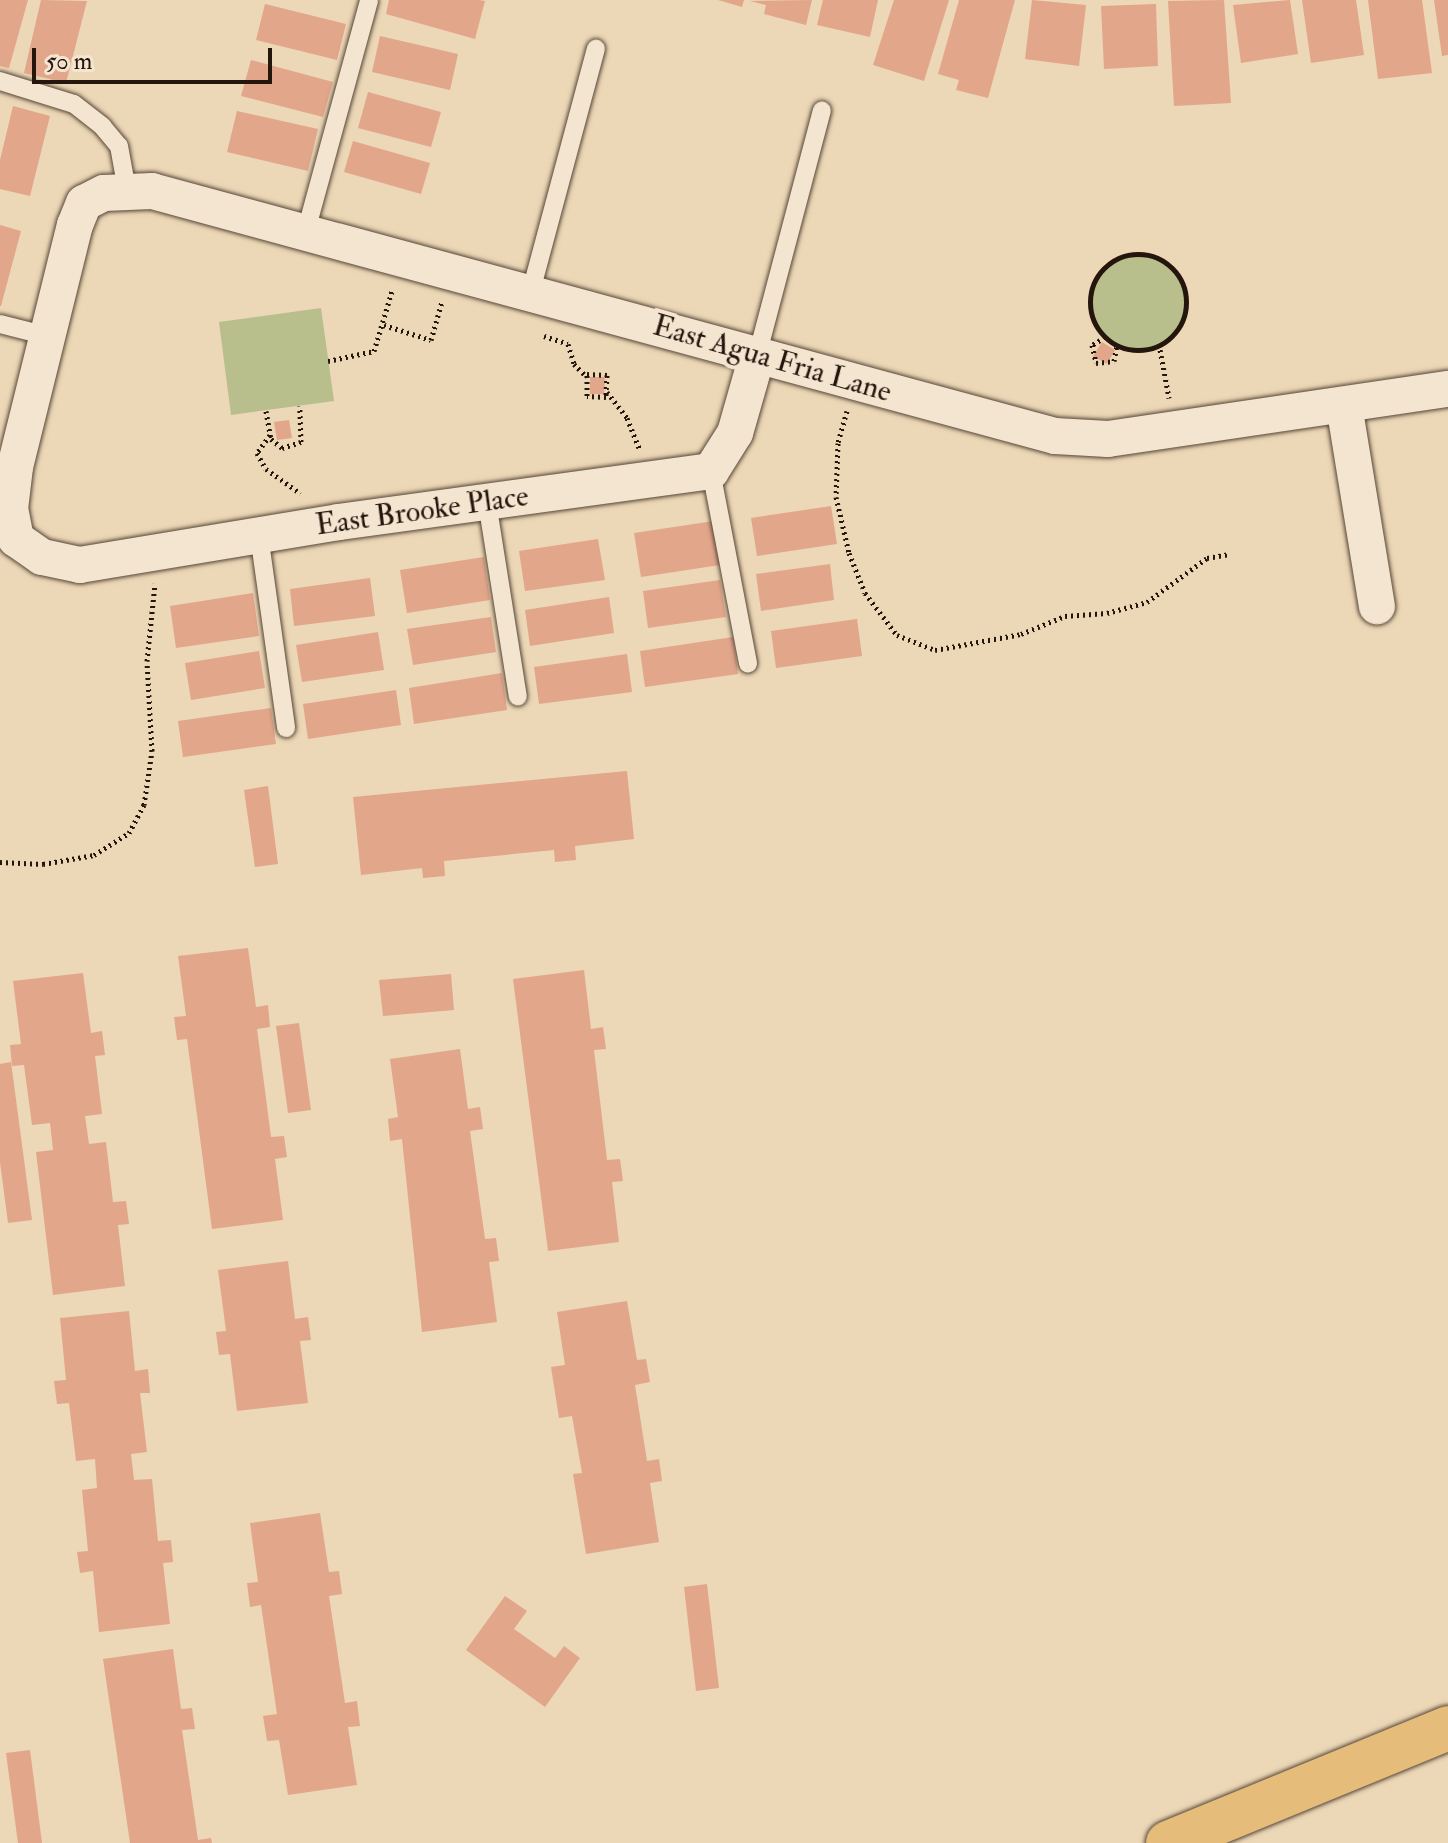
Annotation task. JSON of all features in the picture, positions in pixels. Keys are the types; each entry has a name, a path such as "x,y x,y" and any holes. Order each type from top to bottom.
{"main road":[{"path":"1168,1843 1448,1728"}],"street":[{"name":"East Agua Fria Lane","path":"116,191 152,191 399,255 1055,436 1108,439 1448,389"},
{"path":"8,540 12,486 75,225 84,203 116,191"},
{"path":"711,471 735,433 757,356"},
{"path":"1344,405 1377,606"},
{"name":"East Brooke Place","path":"8,540 57,563 80,565 339,522 711,471"}],"lane":[{"path":"306,231 369,0"},
{"path":"531,291 596,49"},
{"path":"0,81 74,104 102,126 119,146 116,191"},
{"path":"757,356 822,110"},
{"path":"0,324 47,336"},
{"path":"711,471 735,571 748,663"},
{"path":"487,502 518,697"},
{"path":"259,535 286,728"}],"path":[{"path":"1147,254 1172,268 1186,299 1178,329 1159,344 1140,350 1116,345 1105,337 1091,313 1092,285 1119,257 1147,254"},
{"path":"328,361 374,351 384,325 399,255"},
{"path":"384,325 431,340 452,271"},
{"path":"1105,337 1092,345 1096,363 1114,361 1116,345"},
{"path":"1159,344 1175,430"},
{"path":"607,392 606,397 587,396 587,374 607,375 607,392 627,418 648,479"},
{"path":"838,378 847,413 838,443 836,497 865,593 897,635 935,650 973,646 1065,616 1107,613 1147,602 1207,558 1230,554"},
{"path":"266,411 270,435 282,448 301,442 300,406"},
{"path":"270,435 257,453 266,469 339,522"},
{"path":"0,862 43,864 94,855 129,833 144,805 152,751 147,661 156,600 150,553"}],"green space":[{"path":"1138,254 1156,258 1172,268 1182,284 1186,302 1182,320 1172,336 1156,346 1138,350 1120,346 1104,336 1094,320 1090,302 1094,284 1104,268 1120,258"},
{"path":"321,308 334,401 231,415 219,322"}],"building":[{"path":"0,0 28,0 9,68 0,66"},
{"path":"41,0 87,1 66,83 24,73"},
{"path":"389,0 485,1 475,39 386,14"},
{"path":"718,0 744,0 742,7"},
{"path":"812,0 806,25 764,14 766,5 750,1"},
{"path":"823,0 878,0 870,37 817,25"},
{"path":"894,0 949,0 924,81 873,65"},
{"path":"959,0 1015,0 988,98 956,90 959,80 938,74"},
{"path":"1032,0 1086,5 1079,66 1025,59"},
{"path":"1224,0 1231,103 1174,106 1168,1"},
{"path":"1290,0 1298,54 1241,63 1233,5"},
{"path":"1302,0 1356,0 1364,55 1311,63"},
{"path":"1368,0 1422,0 1432,73 1378,79"},
{"path":"1434,0 1448,0 1448,55 1442,56"},
{"path":"265,4 346,24 337,60 256,40"},
{"path":"1156,4 1158,66 1104,69 1101,6"},
{"path":"380,36 458,54 450,90 372,72"},
{"path":"251,60 333,82 323,117 241,96"},
{"path":"368,92 441,112 431,147 358,128"},
{"path":"13,106 50,116 30,196 0,189 0,160"},
{"path":"237,111 318,129 308,171 227,152"},
{"path":"353,141 430,163 421,194 344,172"},
{"path":"0,225 21,231 1,306 0,306"},
{"path":"1102,342 1115,350 1107,364 1093,356"},
{"path":"590,377 605,377 604,394 590,394"},
{"path":"289,420 292,438 277,440 274,422"},
{"path":"831,506 837,544 757,556 751,518"},
{"path":"714,521 720,565 641,577 634,533"},
{"path":"598,539 605,580 525,591 519,551"},
{"path":"484,557 490,600 407,613 400,570"},
{"path":"830,564 834,600 761,611 756,574"},
{"path":"370,578 375,616 294,626 290,589"},
{"path":"720,580 726,617 648,628 643,591"},
{"path":"253,593 259,636 176,648 170,606"},
{"path":"609,597 614,633 530,646 525,610"},
{"path":"491,617 496,652 413,665 407,629"},
{"path":"857,619 862,656 776,668 771,631"},
{"path":"378,632 384,670 302,682 296,645"},
{"path":"733,637 738,674 645,687 640,651"},
{"path":"259,651 265,688 191,700 185,663"},
{"path":"627,654 632,692 539,704 534,667"},
{"path":"502,673 507,710 414,724 409,688"},
{"path":"396,690 401,725 308,739 303,704"},
{"path":"271,708 276,744 183,757 178,721"},
{"path":"627,771 634,839 575,846 576,860 555,862 554,850 444,861 445,876 423,878 422,868 361,875 353,797"},
{"path":"268,786 278,864 255,867 244,790"},
{"path":"248,948 256,1007 268,1005 270,1027 257,1029 271,1137 284,1136 287,1157 275,1159 283,1220 212,1229 187,1039 177,1040 174,1017 186,1016 178,956"},
{"path":"584,970 591,1029 603,1027 606,1049 594,1050 607,1160 620,1159 623,1181 612,1182 619,1242 548,1251 513,979"},
{"path":"83,973 91,1033 102,1031 105,1055 95,1056 102,1114 85,1116 89,1144 106,1142 113,1202 126,1201 129,1224 118,1225 125,1286 53,1295 36,1152 53,1150 50,1123 32,1125 24,1065 12,1066 10,1045 21,1044 13,981"},
{"path":"451,974 454,1010 383,1016 379,980"},
{"path":"299,1023 311,1110 288,1113 276,1026"},
{"path":"460,1049 468,1109 480,1107 483,1129 470,1131 485,1239 496,1238 499,1261 489,1262 497,1322 422,1332 402,1139 390,1141 388,1119 398,1117 390,1059"},
{"path":"11,1062 32,1220 8,1223 0,1162 0,1064"},
{"path":"288,1261 295,1319 308,1317 311,1340 300,1341 308,1403 237,1411 230,1354 219,1355 216,1332 226,1331 218,1270"},
{"path":"627,1301 637,1360 646,1359 650,1382 635,1385 647,1461 659,1459 662,1481 650,1483 659,1542 586,1554 573,1474 582,1473 572,1416 559,1418 551,1367 565,1365 557,1312"},
{"path":"129,1311 135,1371 148,1369 150,1393 140,1393 147,1452 131,1454 134,1480 152,1479 158,1541 171,1540 173,1562 163,1563 170,1624 99,1632 93,1571 80,1573 77,1552 88,1551 82,1490 97,1488 95,1459 76,1461 69,1403 57,1404 54,1381 66,1380 60,1318"},
{"path":"320,1513 329,1572 339,1571 342,1594 329,1596 345,1703 357,1701 360,1726 348,1727 357,1785 288,1795 279,1740 267,1741 263,1716 277,1714 261,1605 250,1607 247,1583 258,1582 250,1523"},
{"path":"707,1584 719,1688 696,1691 684,1587"},
{"path":"505,1596 527,1611 514,1629 555,1658 564,1646 580,1658 545,1707 466,1650"},
{"path":"173,1649 181,1709 192,1708 195,1729 182,1730 198,1840 211,1838 212,1843 130,1843 103,1659"},
{"path":"30,1750 42,1843 18,1843 6,1753"}]}
